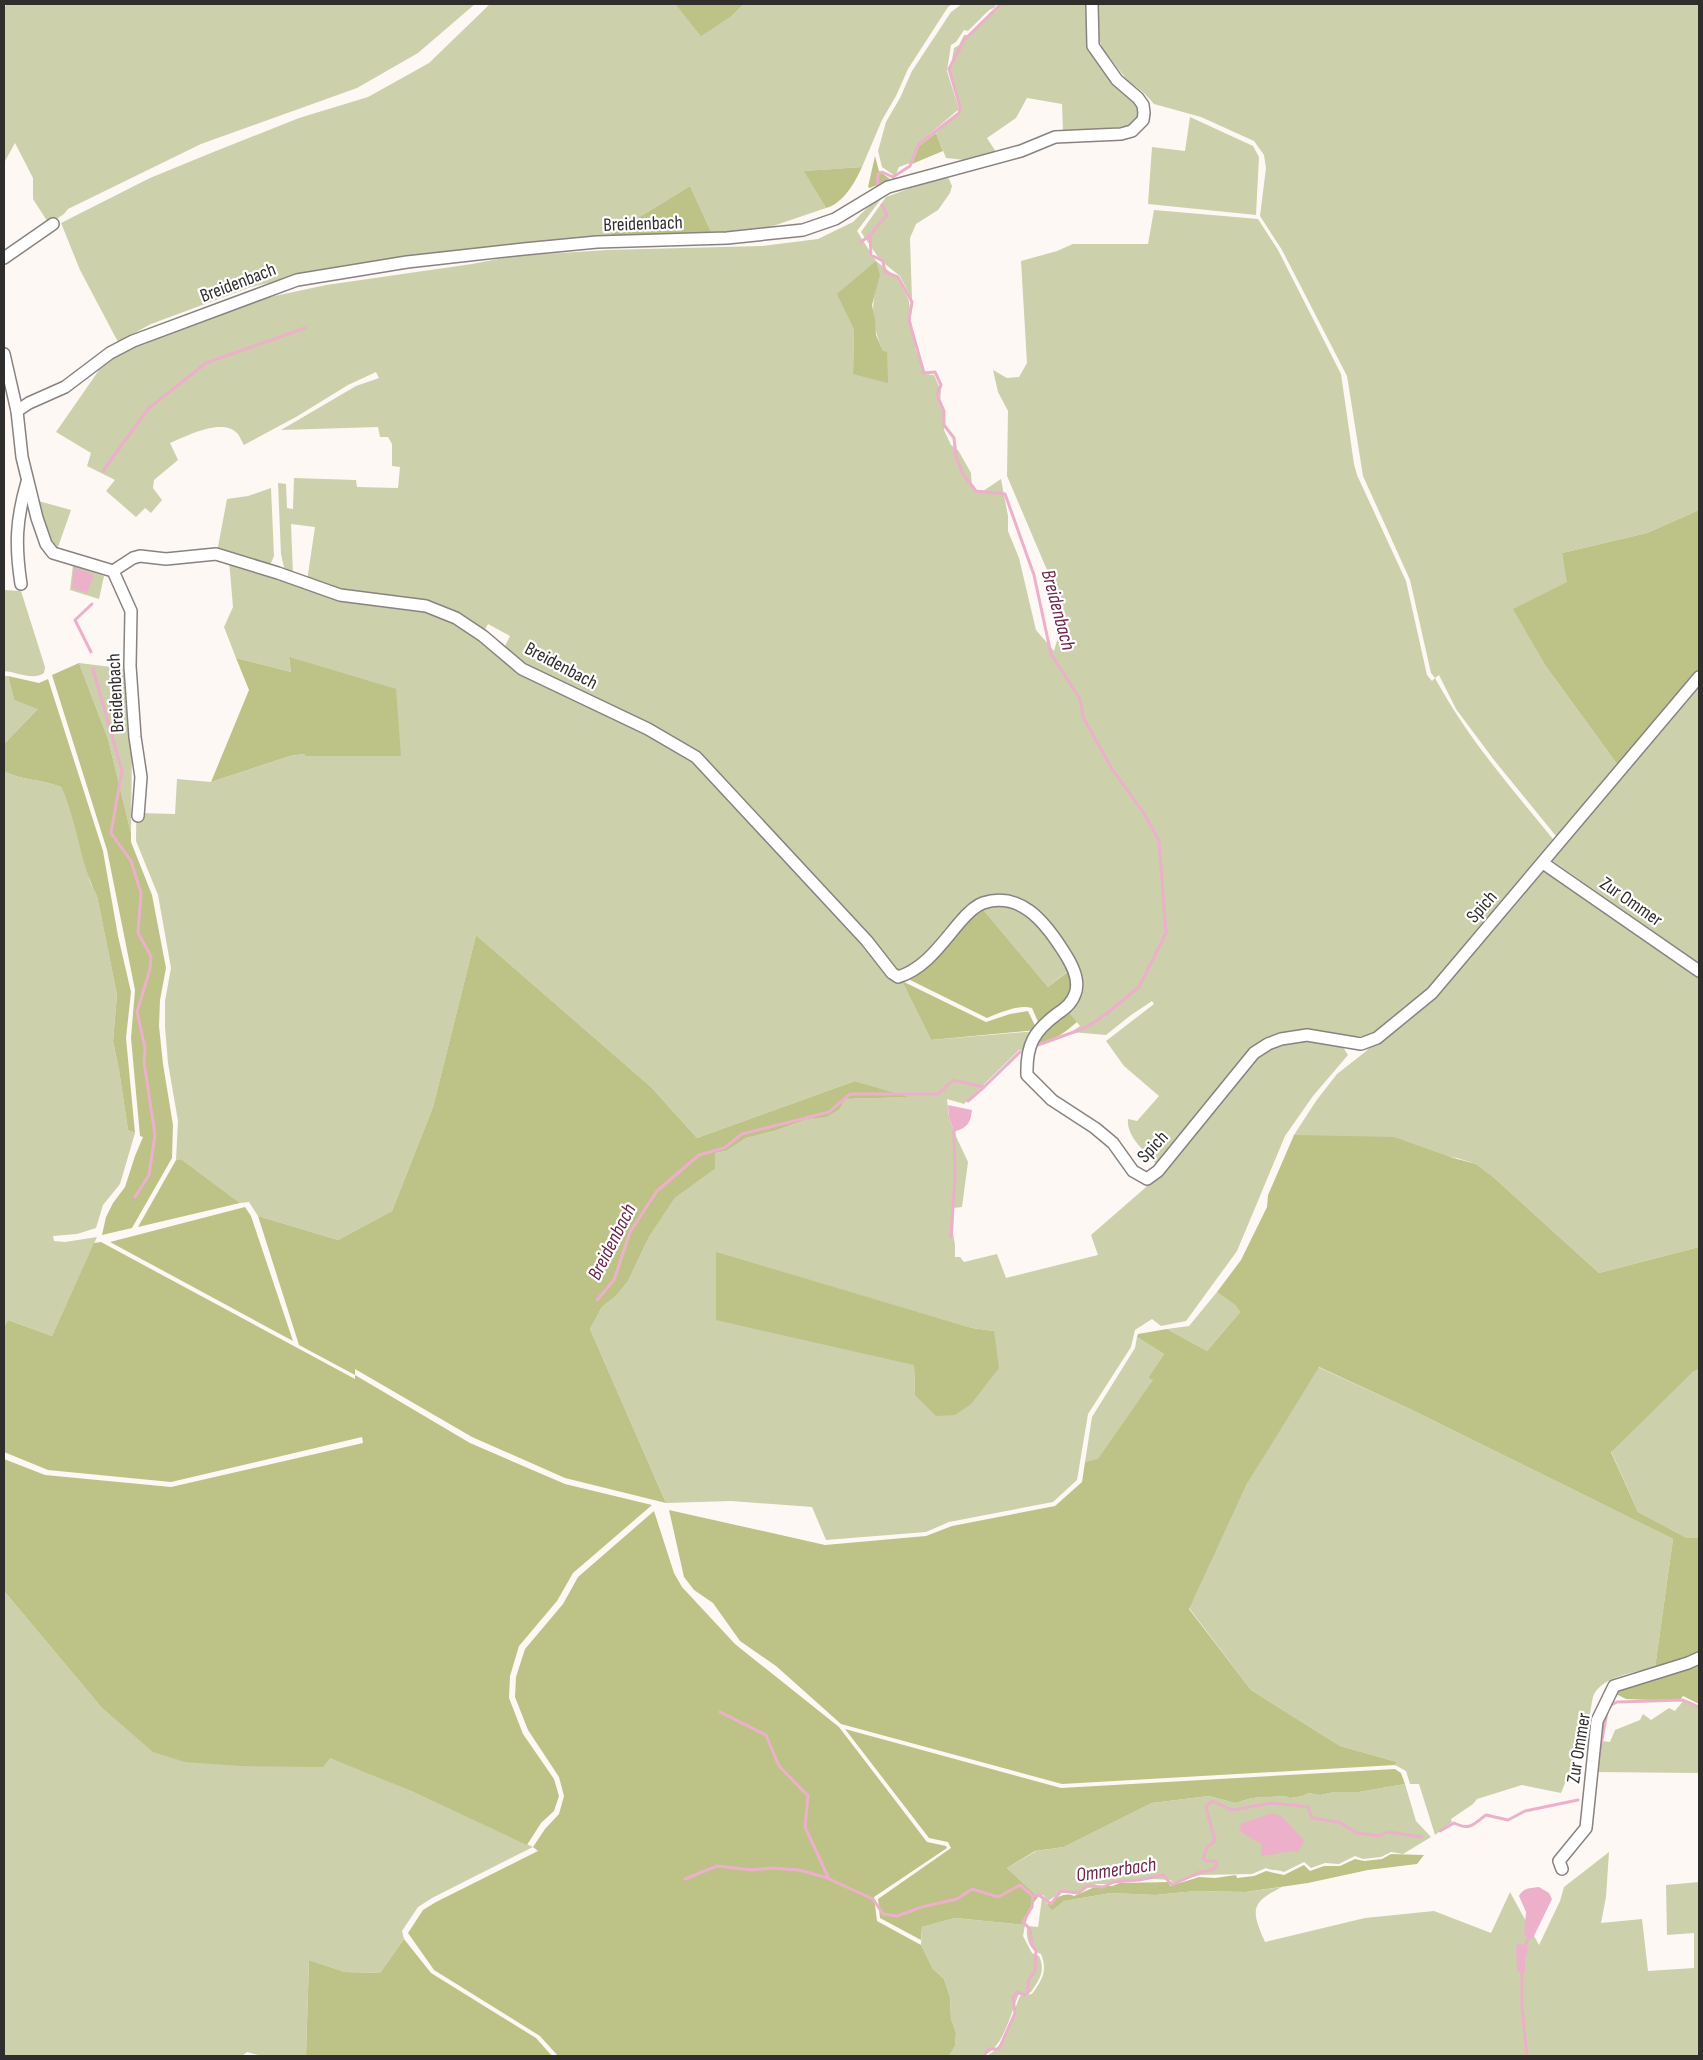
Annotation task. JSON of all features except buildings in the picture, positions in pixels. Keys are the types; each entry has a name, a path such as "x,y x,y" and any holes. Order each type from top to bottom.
{"street":[{"name":"Breidenbach","path":"17,411 29,403 65,387 110,353 133,341 296,280 407,262 524,249 597,242 727,238 803,230 835,219 888,188 1021,152 1056,137 1120,134 1132,131 1143,120 1143,105 1138,98 1117,80 1093,46 1092,4"},
{"path":"4,258 54,224"},
{"path":"4,354 17,411 22,456 46,544 54,553 114,572"},
{"path":"21,584 16,534 21,502 28,481"},
{"name":"Breidenbach","path":"138,816 141,777 135,737 130,666 131,611 114,572 133,558 140,556 166,559 216,554 340,595 426,606 456,618 483,636 522,669 648,729 696,757 867,941 892,973 898,977 910,973"},
{"path":"1544,862 1699,677"},
{"name":"Spich","path":"910,973 924,963 966,915 981,904 995,900 1006,901 1028,910 1038,917 1048,926 1072,964 1077,982 1075,994 1066,1008 1039,1028 1028,1051 1027,1075 1052,1100 1101,1133 1122,1153 1133,1171 1147,1179 1158,1172 1254,1053 1268,1044 1281,1039 1307,1035 1361,1044 1377,1038 1432,993 1544,862"},
{"name":"Zur Ommer","path":"1544,862 1699,970"},
{"name":"Zur Ommer","path":"1562,1869 1559,1861 1586,1828 1597,1721 1614,1686 1688,1664 1699,1658"}],"green space":[{"path":"7,4 475,4 418,53 357,88 201,144 68,209 49,224 33,199 33,178 15,143 4,163 4,8"},
{"path":"490,4 675,4 701,35 732,16 744,4 952,4 948,7 908,69 896,96 882,120 862,167 805,171 826,208 761,230 712,234 690,186 605,238 324,271 251,287 151,324 118,342 80,270 61,223 150,178 206,155 299,118 368,97 429,63"},
{"path":"675,4 744,4 732,16 701,36"},
{"path":"962,4 997,4 968,31 964,30 956,42 951,45 947,71 959,109 917,145 910,163 899,167 895,176 882,167 878,151 886,122 900,98 912,71 951,12"},
{"path":"1001,4 1088,4 1088,38 1094,57 1108,76 1137,102 1140,111 1138,120 1130,126 1063,132 1062,104 1027,98 1016,118 987,138 998,155 974,161 946,158 936,133 961,110 950,71 954,48 959,45 964,35 968,35 983,23 990,13 996,11"},
{"path":"1097,4 1699,4 1699,510 1647,533 1562,553 1568,582 1514,609 1545,665 1620,768 1560,841 1494,760 1456,709 1439,675 1435,678 1431,673 1410,580 1363,476 1347,376 1282,250 1260,216 1266,168 1264,155 1254,141 1201,117 1154,104 1144,93 1127,80 1102,48 1097,33"},
{"path":"1190,117 1253,146 1259,157 1256,215 1148,204 1152,147 1185,151"},
{"path":"936,133 943,151 912,164 919,146"},
{"path":"875,156 879,171 890,179 870,188 868,187"},
{"path":"862,167 843,197 826,208 804,171"},
{"path":"944,176 949,179 952,186 950,193 938,210 916,224 910,238 912,300 900,276 880,260 861,232 886,197"},
{"path":"690,186 712,234 605,238"},
{"path":"881,199 857,231 876,261 899,279 909,301 916,351 925,374 934,375 941,391 940,401 945,418 944,430 951,445 958,450 971,473 972,488 980,493 1001,479 1008,516 1008,531 1019,558 1036,630 1054,651 1059,634 1047,570 1007,476 1008,411 998,392 993,370 1007,378 1019,377 1027,363 1021,261 1057,251 1073,244 1148,244 1154,210 1258,219 1278,250 1341,374 1357,475 1406,581 1427,675 1432,681 1435,678 1477,743 1557,844 1440,979 1389,1025 1368,1036 1263,1041 1157,1165 1133,1138 1128,1126 1128,1119 1137,1121 1159,1096 1124,1066 1106,1041 1154,1004 1152,1001 1106,1035 1071,1032 1080,1026 1063,1005 1074,966 1048,987 981,907 973,901 909,972 896,971 703,759 546,679 503,650 510,636 488,624 483,633 424,602 397,595 360,596 307,581 315,527 291,524 293,575 285,572 281,554 278,483 286,484 287,508 293,509 294,478 356,480 357,487 398,488 400,467 392,466 392,444 388,437 380,437 378,427 281,430 356,386 379,378 376,372 348,385 296,417 244,445 238,434 231,429 223,427 195,433 170,443 178,460 154,480 153,488 162,500 151,513 145,508 136,517 106,491 115,480 87,466 91,453 56,432 99,370 122,352 162,333 256,300 326,285 472,264 514,256 607,250 761,246 818,239 853,222 870,205","holes":["880,275 873,313 876,332 883,351 853,373 854,329"]},
{"path":"876,261 880,275 872,305 876,335 883,351 887,352 888,383 853,374 854,329 837,294"},
{"path":"271,488 274,556 271,563 266,565 217,552 227,499 248,496"},
{"path":"35,500 71,510 57,550 52,547"},
{"path":"1699,510 1699,673 1620,768 1545,665 1513,609 1567,582 1562,553 1647,533"},
{"path":"229,560 302,586 413,607 454,622 476,637 509,666 644,731 691,759 737,803 866,948 902,981 931,1040 1037,1031 1023,1051 1019,1050 964,1104 947,1099 949,1117 954,1132 968,1162 962,1207 954,1208 953,1233 955,1257 960,1257 964,1262 997,1254 1006,1278 1098,1255 1091,1235 1145,1188 1217,1099 1252,1061 1264,1051 1288,1043 1310,1040 1343,1047 1348,1055 1313,1096 1285,1136 1237,1251 1186,1321 1161,1326 1152,1319 1135,1330 1131,1347 1088,1414 1077,1480 1053,1502 949,1522 926,1532 826,1540 812,1507 731,1501 666,1503 590,1329 602,1307 617,1295 628,1281 649,1237 675,1198 715,1169 715,1153 726,1151 746,1138 774,1131 808,1119 826,1116 840,1109 845,1099 906,1097 855,1081 697,1138 651,1087 476,935 433,1107 392,1211 338,1240 258,1216 249,1202 240,1203 181,1159 176,1160 178,1121 168,1063 165,1027 165,1001 171,968 158,895 136,841 137,774 139,813 175,814 177,779 211,782 290,756 304,754 305,756 401,756 289,658 291,672 236,658 224,627 233,607","holes":["716,1253 972,1328 994,1331 915,1395 914,1365"]},
{"path":"73,565 104,576 99,599 70,590"},
{"path":"4,590 21,591 45,667 44,673 40,675 30,676 4,671"},
{"path":"289,657 396,689 401,756 305,756 304,754 290,756 211,782 249,690 236,658 291,672"},
{"path":"79,663 128,669 132,746 131,833 108,739"},
{"path":"79,663 108,739 131,833 131,842 152,895 166,968 160,1000 159,1026 173,1125 172,1158 132,1228 102,1235 106,1217 113,1203 125,1187 143,1137 140,1136 131,1038 135,990 107,850 52,675"},
{"path":"4,676 8,676 14,700 39,708 4,744"},
{"path":"8,676 39,683 48,679 103,851 118,936 131,992 126,1038 135,1133 128,1130 113,1041 117,995 97,896 86,869 67,800 61,787 17,777 4,771 4,744 38,709 14,700"},
{"path":"1699,686 1699,963 1550,859"},
{"path":"4,771 17,777 61,787 71,809 90,882 97,896 117,995 113,1041 128,1130 135,1133 120,1184 103,1205 96,1228 77,1234 53,1236 54,1241 65,1242 97,1237 52,1336 8,1320 4,1327"},
{"path":"1545,865 1699,974 1699,1247 1599,1273 1492,1176 1476,1164 1457,1158 1294,1135 1316,1101 1337,1074 1365,1052 1393,1026"},
{"path":"981,907 1048,987 1075,966 1073,992 1063,1005 1077,1022 1057,1037 1046,1042 1033,1044 1042,1031 1032,1008 1015,1008 987,1018 904,977"},
{"path":"476,935 651,1087 697,1138 855,1081 908,1097 845,1099 840,1109 826,1117 808,1119 774,1131 746,1138 726,1151 715,1153 715,1169 675,1198 649,1237 628,1281 617,1295 602,1307 590,1329 666,1503 565,1478 472,1437 355,1369 355,1375 299,1345 258,1216 338,1240 392,1211 433,1107"},
{"path":"902,981 986,1022 1010,1014 1028,1011 1037,1030 931,1040"},
{"path":"1294,1135 1394,1137 1476,1164 1492,1176 1599,1273 1699,1247 1699,1369 1693,1372 1611,1452 1638,1512 1687,1538 1699,1538 1699,1652 1655,1668 1673,1539 1412,1410 1319,1367 1247,1484 1189,1609 1251,1690 1340,1746 1397,1762 1395,1765 1062,1784 841,1724 776,1666 740,1641 713,1603 694,1590 684,1577 669,1510 825,1545 926,1536 952,1526 1055,1506 1082,1482 1085,1462 1098,1459 1153,1380 1148,1378 1164,1354 1137,1337 1138,1334 1167,1329 1207,1351 1240,1312 1236,1306 1217,1292 1241,1260 1267,1207 1268,1195"},
{"path":"181,1159 240,1203 138,1227 176,1160"},
{"path":"245,1207 251,1216 293,1341 110,1242"},
{"path":"101,1242 355,1379 355,1375 470,1443 565,1484 652,1505 573,1573 557,1601 519,1646 510,1676 509,1698 523,1734 554,1779 559,1796 554,1811 541,1823 527,1845 411,1791 330,1758 323,1767 242,1766 185,1762 153,1752 102,1708 4,1591 4,1459 45,1475 171,1487 363,1443 362,1437 171,1482 48,1470 4,1452 4,1327 8,1320 52,1336 94,1243"},
{"path":"716,1252 972,1328 994,1331 999,1368 971,1404 955,1415 936,1416 915,1395 914,1365 716,1320"},
{"path":"1217,1292 1236,1306 1240,1312 1207,1351 1167,1329 1189,1326"},
{"path":"1137,1337 1164,1354 1148,1378 1154,1380 1098,1460 1085,1462 1092,1417 1135,1348"},
{"path":"1318,1367 1412,1410 1673,1539 1655,1668 1620,1676 1603,1684 1597,1690 1593,1697 1587,1748 1576,1756 1561,1793 1522,1785 1477,1799 1473,1804 1451,1819 1452,1822 1435,1835 1419,1784 1410,1784 1406,1771 1395,1765 1397,1762 1340,1746 1251,1690 1189,1608 1247,1484"},
{"path":"1699,1369 1699,1538 1687,1538 1638,1512 1611,1451 1693,1372"},
{"path":"654,1511 674,1573 682,1587 735,1644 839,1727 927,1842 946,1846 947,1848 874,1897 877,1921 921,1945 933,1969 944,1979 950,1997 951,2019 956,2033 955,2046 949,2056 558,2056 540,2036 434,1970 408,1933 423,1910 538,1851 533,1847 545,1829 559,1814 564,1796 559,1777 528,1730 515,1697 516,1677 525,1649 563,1604 578,1577"},
{"path":"4,1591 102,1708 154,1752 330,1757 411,1791 533,1847 432,1898 418,1907 402,1931 404,1939 380,1973 345,1972 309,1960 306,2056 262,2056 247,2052 242,2056 4,2056"},
{"path":"1699,1662 1699,1704 1683,1696 1679,1701 1626,1699 1610,1691"},
{"path":"1684,1700 1699,1707 1699,1773 1593,1772 1598,1744 1602,1741 1610,1742 1615,1730 1640,1720 1643,1714 1651,1720 1669,1708 1675,1711"},
{"path":"845,1729 1061,1788 1395,1769 1401,1773 1405,1784 1359,1792 1335,1792 1320,1795 1308,1793 1303,1796 1290,1798 1285,1796 1252,1798 1235,1803 1209,1796 1152,1803 1064,1847 1035,1851 1007,1868 1038,1897 1031,1906 1025,1925 955,1918 922,1927 921,1940 880,1918 878,1899 951,1848 948,1842 929,1838"},
{"path":"1405,1784 1416,1821 1431,1837 1403,1854 1391,1852 1381,1857 1363,1859 1355,1856 1339,1864 1325,1863 1311,1868 1304,1862 1284,1872 1266,1868 1252,1874 1201,1875 1172,1883 1171,1880 1153,1879 1097,1884 1074,1893 1064,1892 1048,1901 1043,1895 1038,1897 1007,1868 1036,1851 1064,1847 1152,1803 1209,1796 1235,1803 1252,1798 1285,1796 1290,1798 1303,1796 1308,1793 1320,1795 1335,1792 1359,1792"},
{"path":"1609,1852 1606,1897 1601,1923 1642,1919 1648,1971 1694,1968 1694,1933 1667,1935 1666,1885 1699,1882 1699,2056 987,2056 1000,2044 1004,2037 1020,1996 1032,1994 1043,1975 1044,1965 1041,1954 1031,1946 1027,1930 1027,1926 1038,1927 1042,1898 1052,1909 1064,1901 1111,1893 1155,1895 1196,1891 1247,1892 1282,1887 1264,1898 1256,1909 1257,1922 1265,1942 1365,1918 1434,1911 1491,1933 1510,1892 1539,1945 1560,1901 1564,1887"},
{"path":"1391,1854 1424,1855 1417,1864 1368,1870 1308,1883 1246,1892 1196,1891 1155,1895 1111,1893 1064,1901 1052,1910 1047,1904 1063,1895 1074,1896 1097,1886 1112,1886 1120,1883 1169,1882 1170,1886 1199,1877 1215,1878 1236,1875 1237,1878 1254,1876 1266,1871 1284,1875 1304,1865 1310,1871 1324,1866 1340,1866 1355,1859 1364,1861 1382,1859"},
{"path":"955,1918 1025,1925 1023,1936 1032,1953 1039,1956 1042,1966 1041,1975 1031,1992 1019,1994 1001,2039 989,2053 981,2056 949,2056 955,2046 956,2033 951,2019 950,1997 944,1979 933,1969 921,1945 922,1927"},
{"path":"404,1939 431,1973 536,2038 552,2056 306,2056 309,1960 345,1972 380,1973"}],"shaded area":[{"path":"74,567 94,575 87,593 72,588"},
{"path":"948,1105 972,1110 967,1125 962,1129 954,1132 949,1117"},
{"path":"1273,1813 1281,1816 1304,1840 1298,1852 1288,1851 1261,1855 1261,1844 1241,1832 1239,1828 1242,1823"},
{"path":"1539,1887 1549,1893 1552,1899 1531,1939 1526,1937 1524,1933 1526,1912 1519,1896 1525,1890"},
{"path":"1519,1944 1525,1945 1529,1950 1525,1957 1525,1972 1522,1975 1517,1970 1516,1946"}],"waterway":[{"name":"Breidenbach","path":"877,189 878,174 882,172 893,177 910,166 918,145 959,113 960,107 949,69 964,40 1001,4"},
{"name":"Breidenbach","path":"882,205 887,215 870,235 871,255 883,261 885,272 898,277 912,302 909,320 924,373 935,372 941,385 937,395 944,411 944,425 954,438 956,457 963,474 976,491 1005,494 1034,575 1051,654 1080,699 1083,717 1112,769 1145,815 1159,841 1166,933 1139,987 1105,1015 1085,1028 1038,1045"},
{"path":"861,242 870,235"},
{"path":"103,471 148,409 206,363 305,328"},
{"path":"91,652 75,620 92,604"},
{"path":"93,669 122,771 111,833 131,861 141,893 138,933 151,956 150,969 137,1012 145,1048 144,1062 155,1135 149,1175 135,1197"},
{"name":"Breidenbach","path":"597,1300 614,1280 630,1232 657,1191 699,1155 724,1148 742,1134 829,1112 850,1094 938,1094 953,1080 984,1087 1020,1052"},
{"path":"968,1101 984,1087"},
{"path":"951,1237 955,1177 954,1130"},
{"name":"Ommerbach","path":"1609,1706 1617,1702 1683,1700 1699,1707"},
{"path":"720,1712 766,1735 779,1766 808,1796 805,1827 829,1879 873,1899 883,1914 897,1916 922,1907 957,1899 972,1889 998,1897 1020,1885 1033,1896"},
{"name":"Ommerbach","path":"1598,1762 1607,1712"},
{"name":"Ommerbach","path":"1440,1831 1454,1823 1464,1826 1475,1824 1486,1815 1508,1820 1525,1811 1578,1800"},
{"name":"Ommerbach","path":"984,2056 988,2049 999,2049 1015,2013 1013,1997 1017,1992 1024,1995 1028,1993 1028,1981 1035,1971 1036,1951 1032,1945 1030,1929 1023,1922 1032,1907 1033,1896 1039,1895 1051,1904 1061,1891 1078,1893 1088,1886 1103,1887 1114,1882 1139,1880 1163,1875 1172,1885 1200,1872 1212,1870 1217,1866 1215,1861 1207,1861 1203,1858 1207,1847 1215,1841 1206,1807 1212,1801 1232,1810 1272,1803 1308,1807 1312,1818 1339,1822 1357,1833 1379,1836 1388,1832 1422,1837"},
{"path":"685,1879 717,1866 752,1870 772,1868 799,1870 828,1878"},
{"path":"1524,1949 1529,1936"},
{"path":"1522,1972 1522,2007 1527,2056"}]}
